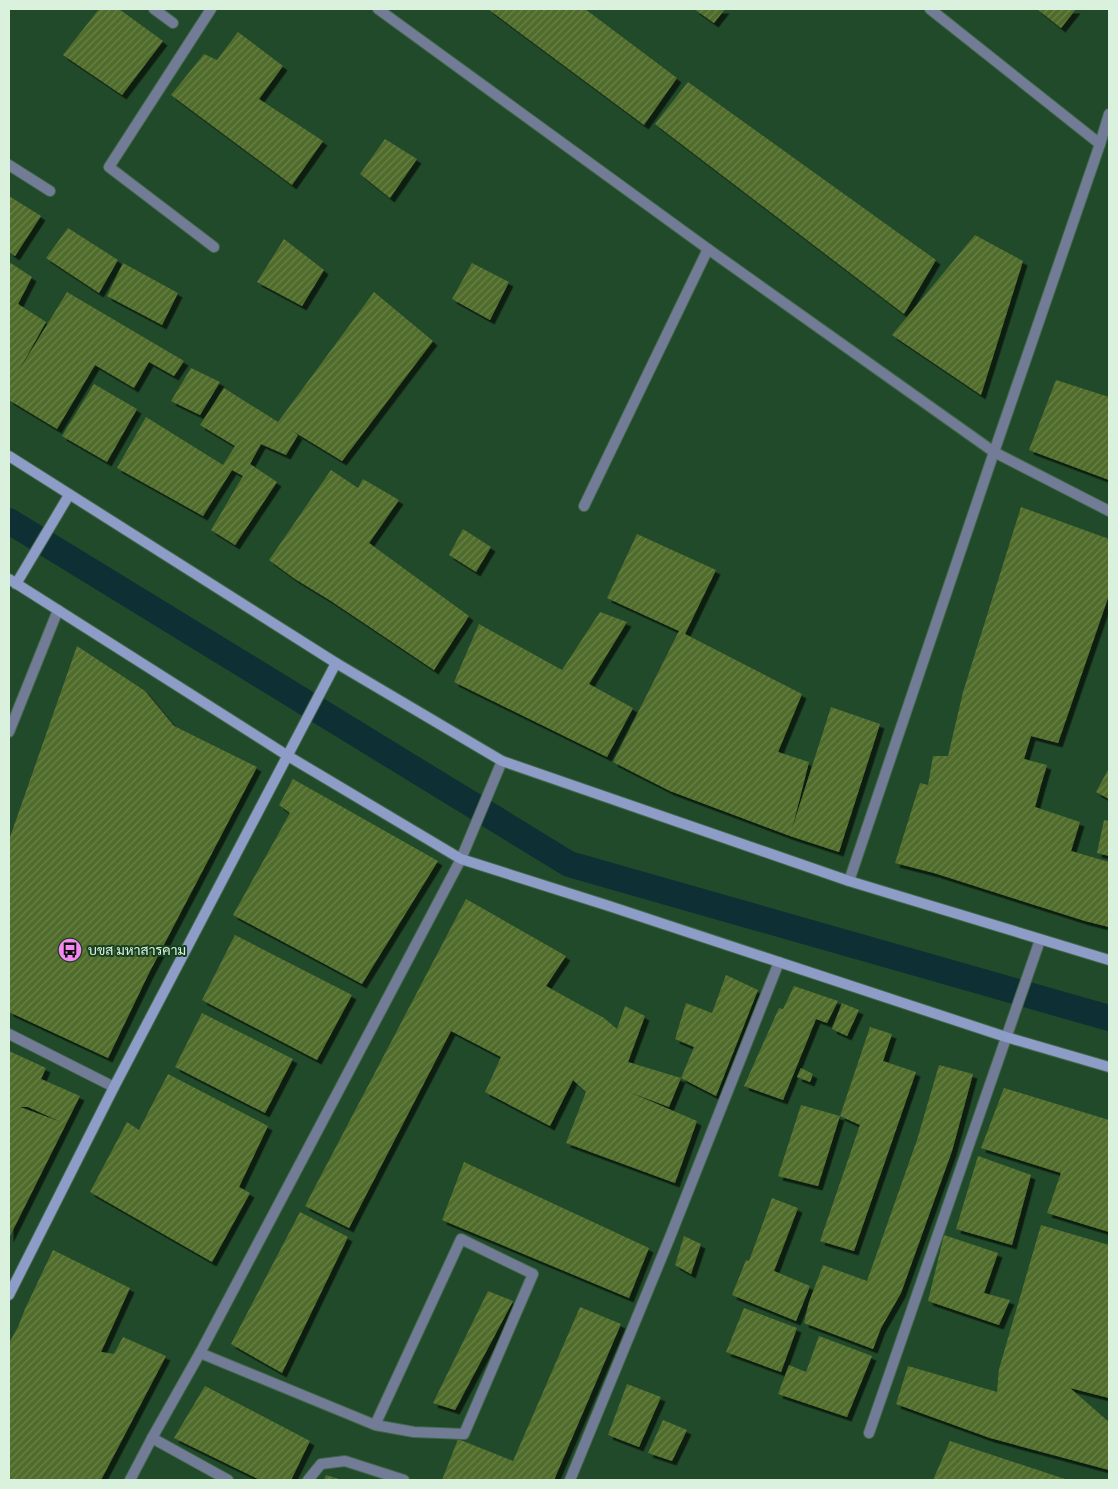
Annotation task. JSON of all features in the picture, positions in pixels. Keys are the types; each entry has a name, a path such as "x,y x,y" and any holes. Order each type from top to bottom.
{"street":[{"path":"154,9 173,23"},
{"path":"211,9 109,167 214,247"},
{"path":"378,9 708,250 994,452 1109,511"},
{"path":"930,9 1100,144"},
{"path":"849,881 1109,114"},
{"path":"9,164 50,191"},
{"path":"584,506 708,250"},
{"path":"9,456 336,663 502,761 849,881 1109,960"},
{"path":"69,495 12,581 288,756 461,859 1006,1037 1109,1067"},
{"path":"9,732 58,610"},
{"path":"9,1294 114,1087 336,663"},
{"path":"130,1480 200,1352 461,859 502,761"},
{"path":"869,1433 1040,940"},
{"path":"570,1480 667,1246 779,962"},
{"path":"9,1034 114,1087"},
{"path":"200,1352 375,1425 414,1432 464,1434 533,1274 461,1239 375,1425"},
{"path":"152,1438 228,1480"},
{"path":"308,1480 321,1464 345,1461 404,1480"}],"building":[{"path":"99,9 119,9 163,41 122,95 63,55"},
{"path":"488,9 585,9 677,78 644,125"},
{"path":"694,9 725,9 714,23"},
{"path":"1037,9 1076,9 1061,28"},
{"path":"238,32 283,66 259,99 323,141 292,185 171,95 204,54 217,60"},
{"path":"688,82 936,260 904,314 655,124"},
{"path":"385,139 417,159 390,198 360,174"},
{"path":"9,196 41,216 15,256 9,252"},
{"path":"68,228 118,260 99,293 46,258"},
{"path":"975,235 1023,261 981,395 892,335"},
{"path":"284,239 324,270 302,306 257,282"},
{"path":"9,262 32,277 18,304 46,322 18,372 67,292 184,361 174,376 149,362 134,388 95,365 57,429 9,400"},
{"path":"123,263 178,293 162,325 107,296"},
{"path":"472,263 509,282 490,320 452,299"},
{"path":"374,292 433,341 342,461 291,430 298,435 286,455 261,444 250,464 277,482 235,545 211,530 243,476 232,470 203,516 117,468 146,417 223,465 235,446 200,425 224,388 278,422"},
{"path":"191,368 220,382 200,415 171,401"},
{"path":"1056,380 1109,397 1109,480 1029,450"},
{"path":"94,384 137,409 107,462 62,436"},
{"path":"331,470 358,488 363,479 399,500 369,543 469,616 434,670 269,560"},
{"path":"1021,507 1109,539 1109,595 1058,743 1031,736 1024,759 1047,765 1035,807 1080,822 1071,851 1109,862 1109,927 934,873 895,863 920,783 928,785 933,756 948,756 963,692"},
{"path":"463,529 491,547 476,572 449,555"},
{"path":"637,534 716,570 685,634 802,694 778,752 809,762 792,829 831,707 880,724 839,852 790,836 670,791 613,762 679,631 607,598"},
{"path":"600,612 627,622 589,684 633,708 607,757 454,682 479,624 562,670"},
{"path":"77,646 145,691 174,726 257,767 149,973 108,1058 9,1012 9,840"},
{"path":"1109,768 1109,799 1096,792"},
{"path":"293,779 438,861 362,984 233,915 290,813 279,805"},
{"path":"1104,820 1109,821 1109,856 1097,853"},
{"path":"466,899 566,956 546,986 604,1018 617,1029 625,1006 645,1016 628,1062 681,1078 669,1107 629,1092 697,1121 675,1183 566,1143 586,1092 573,1080 550,1126 485,1092 501,1057 451,1031 349,1228 305,1206"},
{"path":"235,935 352,995 317,1060 202,1000"},
{"path":"726,975 758,990 716,1096 681,1078 694,1047 675,1039 686,1003 712,1013"},
{"path":"794,986 838,1001 827,1023 816,1019 783,1100 744,1086 779,1008 783,1009"},
{"path":"842,1003 859,1010 847,1036 832,1029"},
{"path":"202,1013 293,1059 265,1113 175,1067"},
{"path":"870,1027 892,1034 883,1061 916,1072 854,1251 820,1241 860,1125 840,1116"},
{"path":"9,1051 46,1068 41,1079 80,1096 9,1238","holes":["20,1107 28,1107 61,1122"]},
{"path":"939,1065 973,1074 952,1151 901,1293 881,1328 873,1349 804,1323 809,1302 823,1265 867,1281 917,1140"},
{"path":"801,1068 813,1074 810,1082 797,1077"},
{"path":"168,1074 268,1126 239,1187 250,1193 212,1262 90,1192 127,1122 139,1130"},
{"path":"1004,1088 1109,1120 1109,1232 1047,1213 1061,1173 981,1148"},
{"path":"801,1105 840,1116 818,1186 778,1176"},
{"path":"978,1156 1031,1175 1012,1245 956,1229"},
{"path":"464,1162 649,1248 629,1298 442,1220"},
{"path":"772,1198 798,1208 774,1271 810,1286 796,1321 732,1295 746,1260 749,1261"},
{"path":"300,1212 348,1237 282,1373 231,1344"},
{"path":"1041,1225 1109,1245 1109,1398 1070,1388 1109,1422 1109,1470 990,1438 896,1404 908,1366 997,1392 999,1369"},
{"path":"944,1235 998,1253 984,1293 1010,1300 999,1325 928,1301"},
{"path":"684,1236 701,1244 691,1274 675,1265"},
{"path":"53,1250 130,1288 101,1352 114,1354 123,1337 166,1356 101,1480 9,1480 9,1343"},
{"path":"488,1291 513,1301 455,1410 433,1403"},
{"path":"580,1307 621,1324 554,1480 442,1480 458,1439 513,1461"},
{"path":"744,1308 797,1328 781,1372 726,1352"},
{"path":"819,1336 872,1356 847,1417 778,1394 789,1365 806,1372"},
{"path":"627,1384 661,1397 639,1447 608,1435"},
{"path":"205,1386 310,1441 291,1480 260,1480 174,1438"},
{"path":"663,1420 687,1430 672,1461 648,1453"},
{"path":"950,1441 1068,1480 933,1480"},
{"path":"326,1475 342,1480 324,1480"}],"waterway":[{"path":"9,521 569,864 1109,1018"}],"place":[{"name":"บขส มหาสารคาม","path":"70,950"}]}
